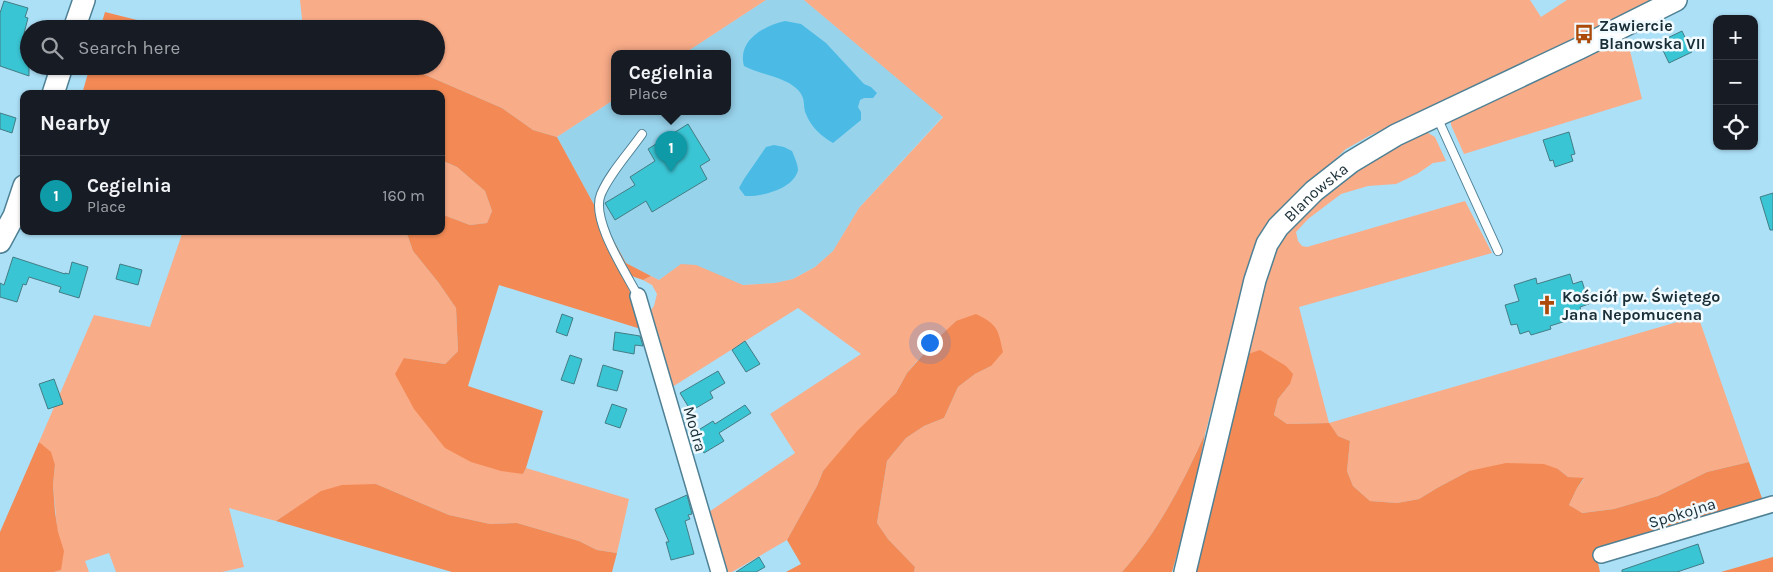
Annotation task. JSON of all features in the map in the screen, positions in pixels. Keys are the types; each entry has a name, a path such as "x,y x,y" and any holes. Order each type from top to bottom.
{"street":[{"path":"77,20 84,0"},
{"name":"Blanowska","path":"1185,572 1254,280 1267,244 1289,214 1321,185 1351,162 1396,134 1580,48 1676,0"},
{"path":"55,90 59,75"},
{"path":"0,242 14,216 20,198"},
{"name":"Modra","path":"638,296 719,572"},
{"name":"Spokojna","path":"1601,555 1773,504"}],"lane":[{"path":"1436,115 1498,251"},
{"path":"638,296 605,232 600,220 598,206 600,195 642,134"}],"shaded area":[{"path":"300,0 766,0 690,50 611,50 611,102 557,137 533,130 502,108 426,75 445,75 445,20 302,20"},
{"path":"766,0 804,0 943,116 859,208 833,251 815,267 793,279 775,283 743,285 681,265 659,280 626,263 557,137 611,102 611,115 731,115 731,50 690,50"},
{"path":"804,0 1530,0 1541,17 1567,0 1661,0 1369,136 1346,149 1313,180 1241,298 1205,434 1188,471 1169,506 1147,540 1122,572 914,572 915,567 888,539 877,523 887,461 906,438 924,426 944,418 958,387 975,374 991,366 956,321 916,362 907,373 896,393 823,471 817,486 787,540 732,572 723,572 706,514 795,453 770,414 861,354 798,308 669,389 648,314 654,306 657,294 652,285 643,280 651,276 659,280 681,264 696,265 743,285 775,283 793,279 815,267 833,251 859,208 943,117"},
{"path":"105,12 137,20 103,20"},
{"path":"785,21 801,24 826,43 864,84 871,87 877,93 873,98 860,100 858,107 861,112 861,120 833,143 821,134 808,119 802,96 797,89 779,78 744,66 744,49 748,42 768,27"},
{"path":"1626,35 1642,99 1464,154 1451,121"},
{"path":"87,75 426,75 502,108 533,130 557,137 626,263 651,276 643,280 623,273 644,330 499,285 468,386 543,411 523,474 501,471 471,462 445,448 414,409 395,374 404,358 445,364 458,351 456,308 413,251 407,235 445,235 445,216 470,225 487,223 492,211 485,191 457,167 445,162 445,90 83,90"},
{"path":"1423,130 1435,137 1446,161 1433,163 1417,174 1396,184 1368,186 1341,194 1308,219 1296,232 1298,241 1302,246 1307,247 1465,201 1492,253 1299,307 1329,423 1698,316 1749,462 1707,472 1658,496 1614,509 1581,513 1569,505 1577,488 1584,479 1568,477 1558,469 1469,471 1419,499 1397,503 1370,501 1353,486 1347,471 1350,441 1338,436 1328,423 1287,424 1274,415 1278,399 1290,384 1248,354 1259,291 1275,248 1285,231 1349,173"},
{"path":"774,145 792,151 798,168 795,177 784,187 768,193 745,196 739,188 744,179 766,147"},
{"path":"445,162 457,167 485,191 492,211 487,223 470,225 445,216"},
{"path":"182,235 407,235 413,251 456,308 458,351 445,364 404,358 523,474 526,468 629,499 617,553 597,550 579,541 517,523 490,524 449,515 376,484 296,508 276,521 229,508 244,567 222,572 116,572 109,553 85,561 89,572 54,572 61,570 53,485 55,465 39,442 94,315 150,327"},
{"path":"976,314 989,321 996,328 1003,352 991,366 975,374 958,387 944,418 924,426 906,438 887,461 877,523 888,539 915,567 914,572 786,572 801,564 787,540 817,486 823,471 858,430 896,393 907,373 935,341 956,321"},
{"path":"1260,350 1286,366 1293,374 1290,384 1278,399 1274,415 1287,424 1329,423 1338,436 1350,441 1347,471 1353,486 1370,501 1397,503 1419,499 1469,471 1506,463 1544,464 1558,469 1568,477 1584,478 1569,505 1582,513 1614,509 1658,496 1707,472 1749,462 1763,501 1595,550 1600,572 1193,572 1248,354"},
{"path":"1205,434 1193,497 1172,572 1122,572 1147,540 1169,506"},
{"path":"39,442 51,452 55,465 53,485 55,512 58,532 64,551 61,570 54,572 0,572 0,532"},
{"path":"376,484 449,515 490,524 517,523 579,541 597,550 617,553 612,572 452,572 276,521 321,491 342,485"},
{"path":"1773,557 1773,572 1721,572"}],"building":[{"path":"4,1 28,8 25,17 28,18 27,20 20,20 20,73 0,66 0,13"},
{"path":"1682,31 1692,52 1669,63 1659,42"},
{"path":"0,113 16,118 12,133 0,129"},
{"path":"688,124 710,160 700,166 707,179 652,212 646,201 615,220 605,203 635,185 630,177 655,161 648,149"},
{"path":"1569,132 1575,154 1571,155 1573,161 1555,167 1553,160 1550,161 1543,140"},
{"path":"1773,193 1773,230 1770,230 1760,197"},
{"path":"13,257 65,274 69,274 72,262 88,267 79,298 59,292 61,287 29,277 26,285 23,284 17,302 0,297 0,283 4,285"},
{"path":"120,264 142,270 138,285 116,279"},
{"name":"Kościół pw. Świętego Jana Nepomucena","path":"1570,274 1573,284 1582,281 1589,304 1580,307 1582,316 1550,326 1551,329 1531,335 1529,331 1520,334 1517,324 1511,325 1505,305 1519,301 1514,285 1536,278 1537,284"},
{"path":"562,314 573,318 567,336 556,332"},
{"path":"615,332 640,336 643,346 635,345 634,354 613,350"},
{"path":"745,341 760,364 746,372 732,350"},
{"path":"570,355 582,359 574,384 561,380"},
{"path":"603,365 623,371 617,391 597,386"},
{"path":"718,371 725,383 710,392 713,398 691,411 680,393"},
{"path":"54,379 63,404 48,409 39,384"},
{"path":"612,404 627,409 620,428 605,423"},
{"path":"745,405 751,413 719,433 724,441 704,453 692,434 713,421 715,424"},
{"path":"687,495 692,514 688,515 690,519 685,521 694,554 671,560 666,542 669,542 655,509"},
{"path":"1698,544 1704,563 1677,572 1622,572 1622,570"},
{"path":"759,557 765,567 756,572 736,572"}],"place":[{"name":"Zawiercie Blanowska VII","path":"1584,34"},
{"name":"Cegielnia","path":"671,172"},
{"name":"Kościół pw. Świętego Jana Nepomucena","path":"1547,305"}]}
